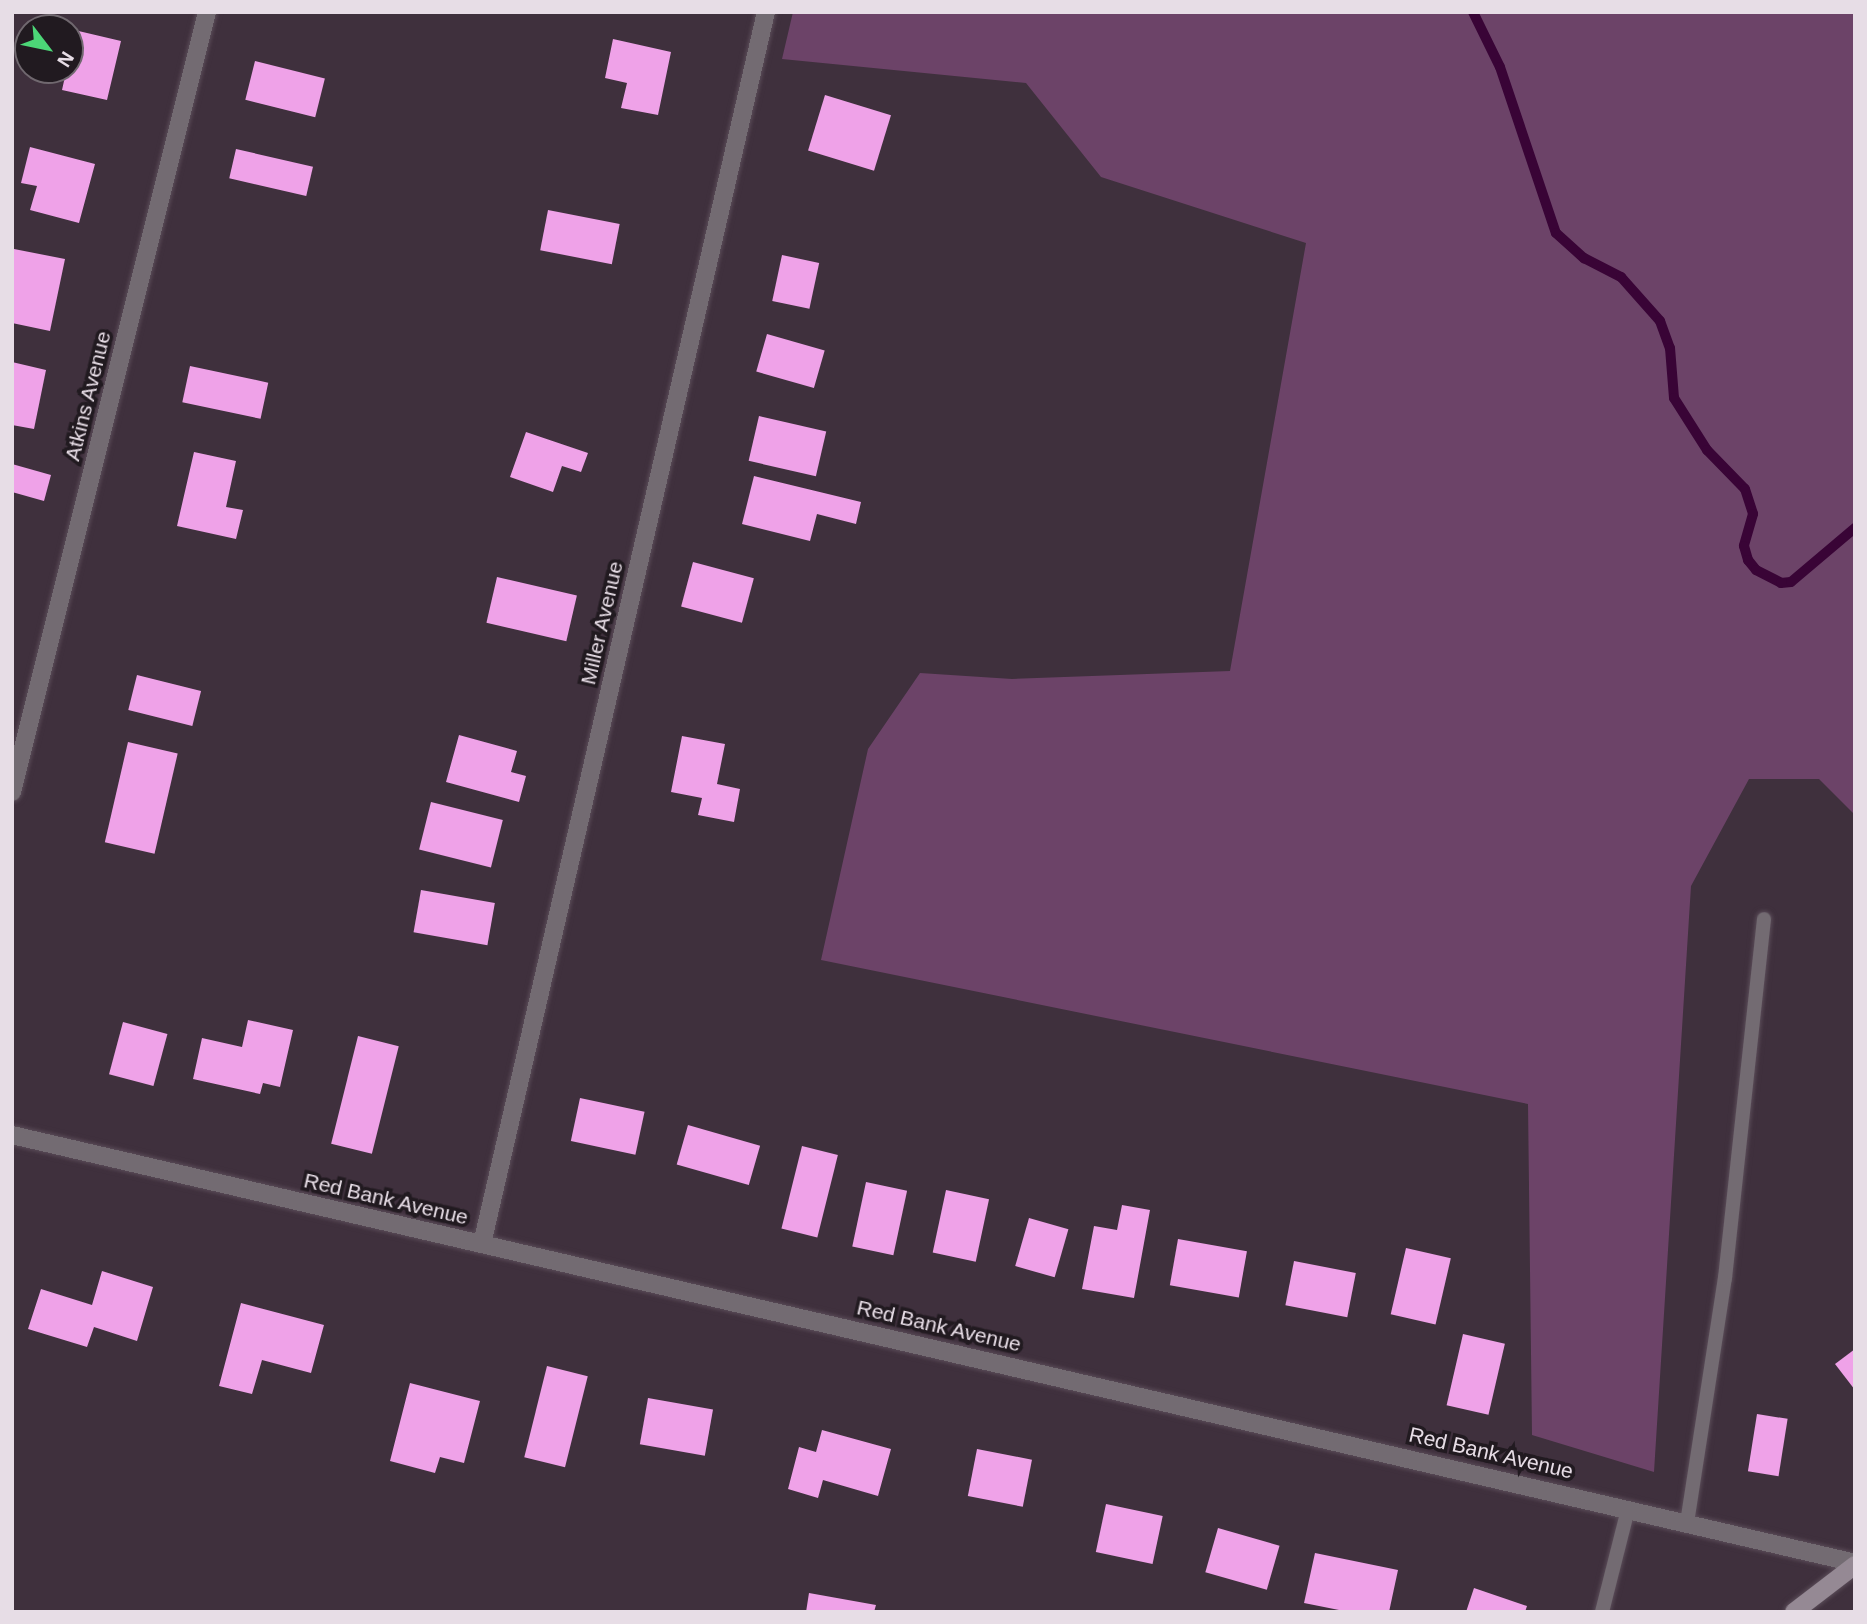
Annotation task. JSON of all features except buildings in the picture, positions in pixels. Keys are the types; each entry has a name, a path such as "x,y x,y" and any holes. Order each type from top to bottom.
{"main road":[{"path":"1794,1612 1855,1564"}],"street":[{"name":"Atkins Avenue","path":"12,792 208,12"},
{"name":"Miller Avenue","path":"482,1244 766,12"},
{"name":"Red Bank Avenue","path":"12,1135 1628,1509 1855,1564"}],"lane":[{"path":"1687,1523 1725,1278 1764,919"},
{"path":"1602,1612 1628,1509"}],"shaded area":[{"path":"793,12 1855,12 1855,815 1819,779 1749,779 1691,886 1654,1472 1532,1435 1528,1104 821,960 868,749 920,673 1012,679 1230,671 1306,243 1101,177 1026,83 782,59"}],"waterway":[{"path":"1473,12 1500,67 1556,233 1584,258 1621,277 1660,321 1670,348 1674,398 1707,450 1745,489 1753,514 1744,546 1748,560 1756,570 1781,583 1791,582 1855,528"}]}
